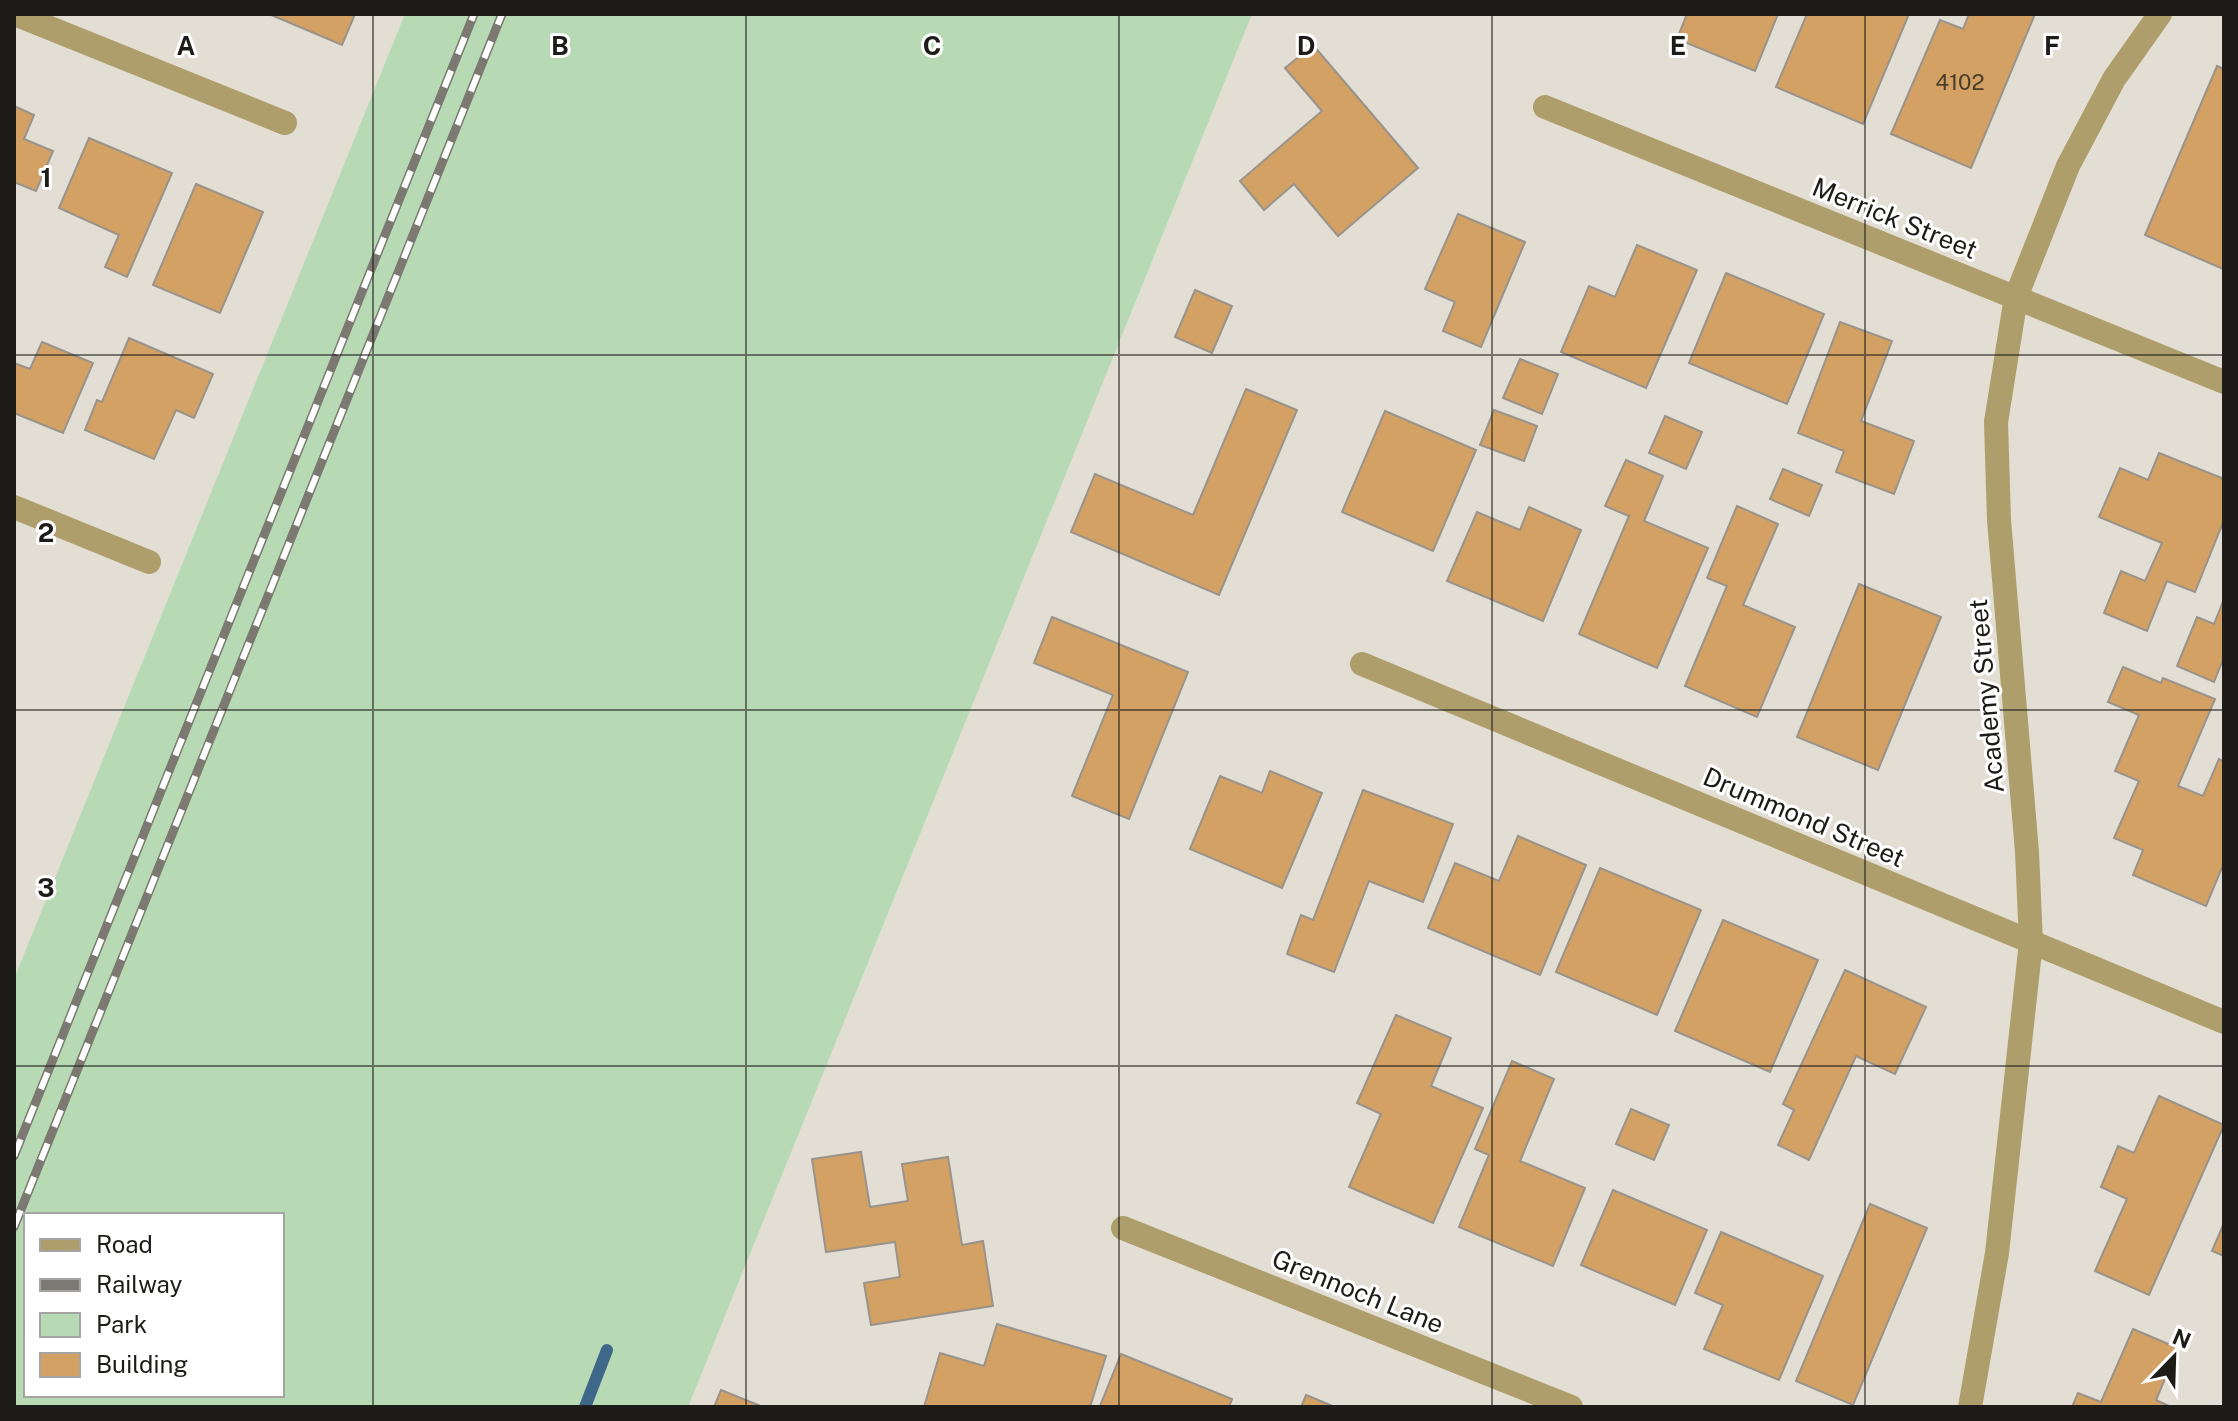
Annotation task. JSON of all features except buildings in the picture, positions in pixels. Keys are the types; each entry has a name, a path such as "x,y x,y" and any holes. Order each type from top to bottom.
{"street":[{"path":"15,14 285,123"},
{"name":"Academy Street","path":"1970,1407 1997,1253 2031,942 2027,852 1999,520 1996,422 2016,297 2068,166 2114,79 2160,14"},
{"name":"Merrick Street","path":"1545,107 2224,382"},
{"path":"14,507 149,562"},
{"name":"Drummond Street","path":"1362,664 2224,1022"},
{"name":"Grennoch Lane","path":"1123,1228 1571,1407"}],"green space":[{"path":"405,14 1252,14 688,1407 14,1407 14,979"}],"waterway":[{"path":"585,1407 607,1350"}],"railway":[{"path":"14,1156 474,14"},
{"path":"14,1227 502,14"}]}
